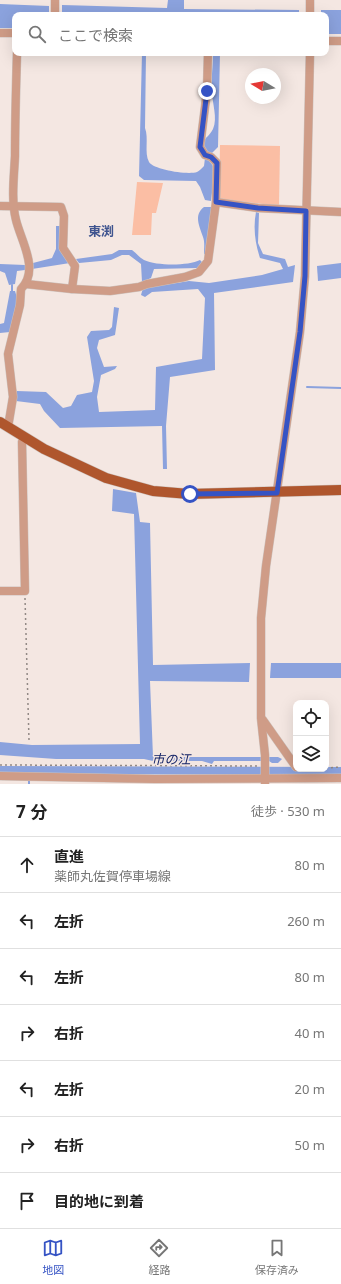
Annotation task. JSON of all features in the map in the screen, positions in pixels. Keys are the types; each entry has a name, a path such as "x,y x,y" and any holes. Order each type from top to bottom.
{"main road":[{"path":"4,424 24,437 106,478 153,491 190,494 277,493 341,490"}],"street":[{"path":"55,0 55,12"},
{"path":"310,0 310,12"},
{"path":"0,33 12,33"},
{"path":"329,41 341,41"},
{"path":"4,424 13,395 8,354 20,305 21,289 26,284 29,268 27,249 16,220 15,206 17,56"},
{"path":"26,284 72,289 110,290 185,277 199,272 208,261 216,202 217,163 200,147 207,91 208,56"},
{"path":"269,780 265,761 261,718 261,618 266,566 300,332 305,276 310,56"},
{"path":"216,202 258,208 341,212"},
{"path":"0,206 62,207 64,216 63,248 73,262 72,289"},
{"path":"0,591 25,591 22,442 24,437"},
{"path":"261,718 293,764"},
{"path":"297,772 300,779"},
{"path":"0,776 155,780 269,780 341,778"}],"path":[{"path":"25,591 29,740"},
{"path":"0,765 265,761"},
{"path":"329,768 341,767"}],"shaded area":[{"path":"220,145 280,146 279,206 219,199"},
{"path":"137,182 163,183 156,213 152,213 151,235 132,235"}],"water":[{"path":"168,0 184,0 184,9 299,10 299,12 62,12 62,5 167,8"},
{"path":"0,4 49,6 49,12 12,12 12,28 0,28"},
{"path":"321,10 341,10 341,34 329,34 329,12 321,12"},
{"path":"142,56 146,56 145,128 149,162 152,165 164,169 193,173 198,172 204,166 205,158 209,160 215,169 211,201 205,200 196,181 144,180 139,176"},
{"path":"213,56 220,56 218,147 210,155 206,154 204,141 213,129 215,120 212,86"},
{"path":"204,207 211,207 212,228 207,255 204,254 204,241 198,221 199,214"},
{"path":"256,212 259,213 258,243 263,254 285,259 288,267 295,265 293,282 214,293 215,370 170,377 166,426 167,469 163,469 162,426 60,428 44,411 40,404 16,401 17,391 46,392 63,408 71,406 77,395 92,392 94,381 87,337 91,331 109,330 112,327 114,307 119,308 115,335 99,340 97,348 104,367 117,366 115,369 101,375 97,397 99,412 155,410 156,367 202,359 205,298 198,289 152,292 145,297 141,295 143,288 189,281 209,283 262,275 283,269 280,263 260,258 255,235"},
{"path":"56,226 61,226 70,263 32,269 33,263 52,258 56,249"},
{"path":"119,250 132,250 144,260 150,262 180,264 200,260 203,263 199,268 154,269 151,278 142,282 141,264 129,255 122,255 111,260 79,263 76,259 112,254"},
{"path":"341,263 341,278 318,281 317,266"},
{"path":"0,264 25,265 25,270 17,271 15,284 9,285 5,273 0,271"},
{"path":"10,291 15,291 17,301 14,323 10,332 0,333 0,324 4,323"},
{"path":"113,489 136,493 140,522 150,523 153,665 250,663 249,682 150,681 153,757 278,757 282,759 278,763 272,763 269,761 214,761 212,764 202,761 153,761 144,759 56,759 0,755 0,742 32,745 140,744 134,514 112,511"},
{"path":"271,663 341,663 341,678 270,678"}],"waterway":[{"path":"12,285 12,291"},
{"path":"307,387 341,388"},
{"name":"市の江","path":"0,770 341,771"},
{"name":"市の江","path":"273,771 273,777"}],"district":[{"name":"東渕","path":"101,231"}],"route":[{"path":"190,494 277,493 300,332 305,276 306,211 300,209 258,208 216,202 217,163 211,157 205,155 200,147 207,91"}]}
